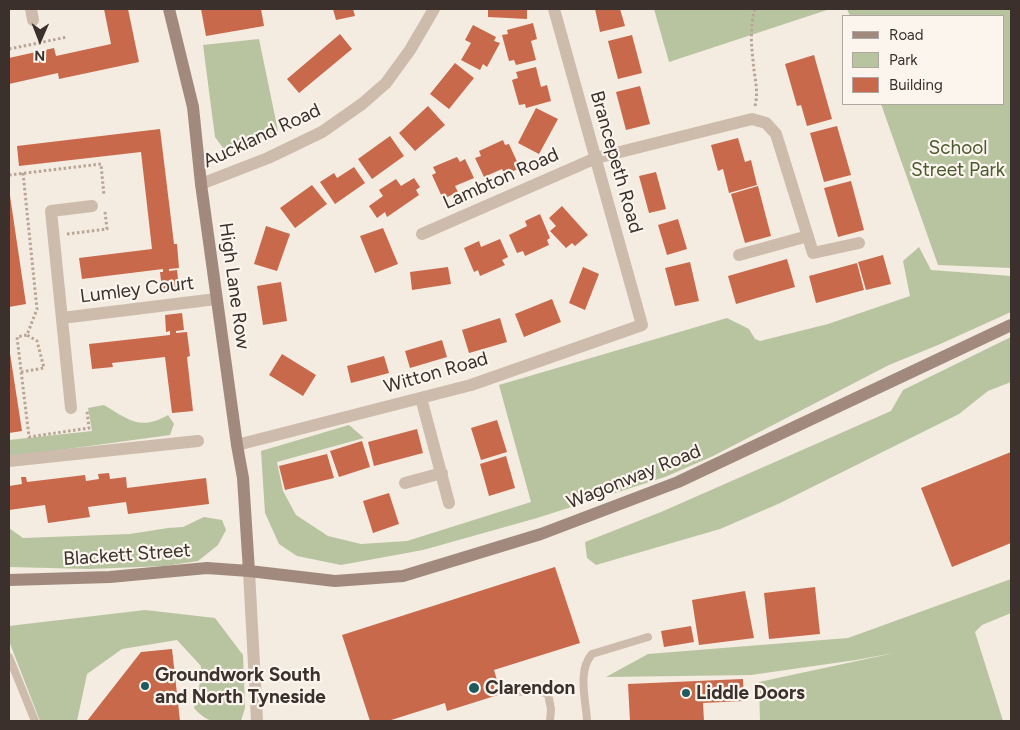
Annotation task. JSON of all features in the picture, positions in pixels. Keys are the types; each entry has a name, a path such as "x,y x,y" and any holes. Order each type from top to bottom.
{"main road":[{"name":"High Lane Row","path":"169,9 193,107 216,299 243,478 249,571"},
{"name":"Wagonway Road","path":"249,571 335,582 402,576 541,534 678,482 1011,325"},
{"name":"Blackett Street","path":"9,580 110,577 207,568 249,571"}],"street":[{"name":"Brancepeth Road","path":"554,9 642,325"},
{"name":"Auckland Road","path":"201,184 268,158 322,132 362,104 386,83 410,50 432,10"},
{"name":"Lambton Road","path":"422,234 596,158 752,119"},
{"path":"752,119 766,123 776,134 813,253 859,243"},
{"name":"Lumley Court","path":"71,408 51,211 92,206"},
{"path":"739,256 808,236"},
{"name":"Lumley Court","path":"62,318 216,299"},
{"name":"Witton Road","path":"237,445 471,385 642,325"},
{"path":"421,398 450,502"},
{"path":"9,461 198,441"},
{"path":"405,483 442,474"},
{"path":"249,571 257,721"}],"lane":[{"path":"587,721 584,670 587,660 592,654 648,637"},
{"path":"9,657 35,721"},
{"path":"512,692 538,691 548,694 551,709 550,721"}],"path":[{"path":"752,119 758,96 752,44 752,24 755,9"},
{"path":"9,49 67,37"},
{"path":"24,173 37,309 27,335"},
{"path":"21,372 44,368 37,341 27,335 17,337 28,437 89,428 86,405 71,408"}],"green space":[{"path":"654,9 830,9 669,62"},
{"name":"School Street Park","path":"847,9 1011,9 1011,268 938,265 881,105 1005,105 1005,15 850,15"},
{"path":"259,39 278,131 235,150 223,148 215,137 203,45"},
{"path":"919,247 931,270 1011,276 1011,312 889,365 713,456 665,477 537,518 423,550 341,565 297,556 279,544 265,513 261,451 349,425 364,438 277,462 283,491 296,515 328,536 361,544 407,541 531,502 499,385 727,318 749,329 755,339 760,341 828,324 910,296 903,261"},
{"path":"1011,337 1011,382 988,391 959,414 778,504 720,529 596,565 587,558 585,542 661,512 891,411 903,390"},
{"path":"104,405 135,422 150,422 168,415 174,424 170,435 9,457 9,440 92,431 88,408"},
{"path":"204,517 222,520 226,530 218,545 198,561 165,566 89,569 9,567 9,528 23,538 130,534 183,527"},
{"path":"1011,579 1011,613 982,625 975,632 1003,721 760,721 759,682 894,653 751,675 606,677 648,654 848,638"},
{"path":"145,610 215,618 243,655 245,708 241,721 220,722 210,720 194,708 199,690 201,666 177,640 122,649 87,674 77,721 40,721 9,641 9,626"}],"building":[{"path":"104,9 128,9 139,62 59,79 58,73 9,84 9,58 54,48 56,56 111,44"},
{"path":"201,9 261,9 264,26 206,36"},
{"path":"333,9 353,9 355,16 336,20"},
{"path":"488,9 527,9 527,19 488,17"},
{"path":"595,9 620,9 625,26 600,32"},
{"path":"533,23 537,39 531,41 536,60 516,65 514,60 509,61 502,35 508,34 507,30"},
{"path":"473,25 496,37 494,41 500,43 487,67 483,64 480,70 461,60 471,43 465,40"},
{"path":"340,34 352,49 299,93 287,79"},
{"path":"632,35 642,73 618,79 608,41"},
{"path":"814,55 832,119 807,126 801,105 797,106 785,64"},
{"path":"455,63 474,78 449,109 430,94"},
{"path":"536,67 541,87 547,85 551,101 526,108 525,104 519,105 512,80 518,78 516,72"},
{"path":"640,86 650,124 626,130 616,92"},
{"path":"428,106 445,125 415,151 399,133"},
{"path":"536,108 558,119 539,154 518,143"},
{"path":"837,126 851,175 824,182 810,133"},
{"path":"160,129 174,244 177,244 179,268 169,269 169,271 177,270 179,287 162,289 160,272 163,272 163,269 82,279 79,258 152,249 141,152 19,166 17,146"},
{"path":"390,136 404,156 372,179 358,159"},
{"path":"738,138 745,162 751,160 757,185 729,193 723,169 718,171 711,145"},
{"path":"503,140 505,145 509,144 520,168 505,175 502,169 484,177 475,158 481,156 479,151"},
{"path":"457,157 460,162 465,159 474,178 455,186 458,192 443,199 432,175 436,173 433,167"},
{"path":"354,167 365,183 335,204 320,182 334,173 337,178"},
{"path":"656,172 666,209 649,213 639,176"},
{"path":"414,178 420,187 416,190 419,195 387,217 385,212 377,218 369,206 383,196 379,190 396,179 401,186"},
{"path":"851,181 864,230 838,237 824,188"},
{"path":"312,185 327,204 295,228 280,208"},
{"path":"758,186 771,236 745,243 731,194"},
{"path":"9,189 26,304 9,307"},
{"path":"562,206 588,235 575,246 572,243 566,248 550,231 556,226 549,218"},
{"path":"540,214 550,238 547,240 549,245 525,256 523,251 517,253 509,235 527,226 525,221"},
{"path":"678,219 687,249 667,255 658,225"},
{"path":"266,226 290,234 277,271 254,264"},
{"path":"383,228 398,264 375,273 360,236"},
{"path":"500,239 508,257 502,260 505,265 480,276 478,270 474,272 464,248 479,241 481,247"},
{"path":"883,255 891,284 866,290 858,262"},
{"path":"787,259 795,287 736,304 728,276"},
{"path":"690,262 699,301 675,306 665,268"},
{"path":"857,263 864,290 816,303 809,276"},
{"path":"448,267 451,284 412,290 410,272"},
{"path":"583,267 599,274 585,310 569,303"},
{"path":"281,282 287,321 263,325 257,286"},
{"path":"552,299 561,322 524,337 515,314"},
{"path":"182,313 184,330 176,331 176,333 187,332 190,356 187,357 193,411 172,413 165,357 112,363 113,367 92,369 89,344 170,335 170,331 166,332 165,315"},
{"path":"500,318 507,342 469,353 462,330"},
{"path":"442,340 447,357 410,368 405,351"},
{"path":"9,347 22,431 9,433"},
{"path":"282,354 316,375 303,396 269,375"},
{"path":"384,356 389,373 351,383 347,366"},
{"path":"497,420 507,452 481,460 471,428"},
{"path":"417,429 423,453 374,466 368,442"},
{"path":"362,441 370,467 339,477 330,451"},
{"path":"1011,452 1011,543 952,567 921,488"},
{"path":"327,454 334,478 285,490 279,466"},
{"path":"506,456 515,488 489,496 480,464"},
{"path":"109,473 110,479 126,477 127,488 206,478 209,504 128,514 126,502 88,507 90,517 48,523 45,505 9,510 9,486 22,484 21,477 26,477 27,482 85,475 86,481 99,479 98,474"},
{"path":"389,493 399,524 373,533 363,501"},
{"path":"555,567 580,643 494,670 501,694 447,711 445,703 388,721 370,721 342,635"},
{"path":"815,587 820,634 769,639 764,593"},
{"path":"745,591 754,638 699,645 692,600"},
{"path":"691,626 694,642 664,647 661,631"},
{"name":"Groundwork South and North Tyneside","path":"172,649 180,721 87,721 141,652"},
{"name":"Liddle Doors","path":"743,679 744,701 703,703 704,721 630,721 628,684"}],"place":[{"name":"Groundwork South and North Tyneside","path":"145,686"},
{"name":"Clarendon","path":"474,688"},
{"name":"Liddle Doors","path":"686,693"}]}
